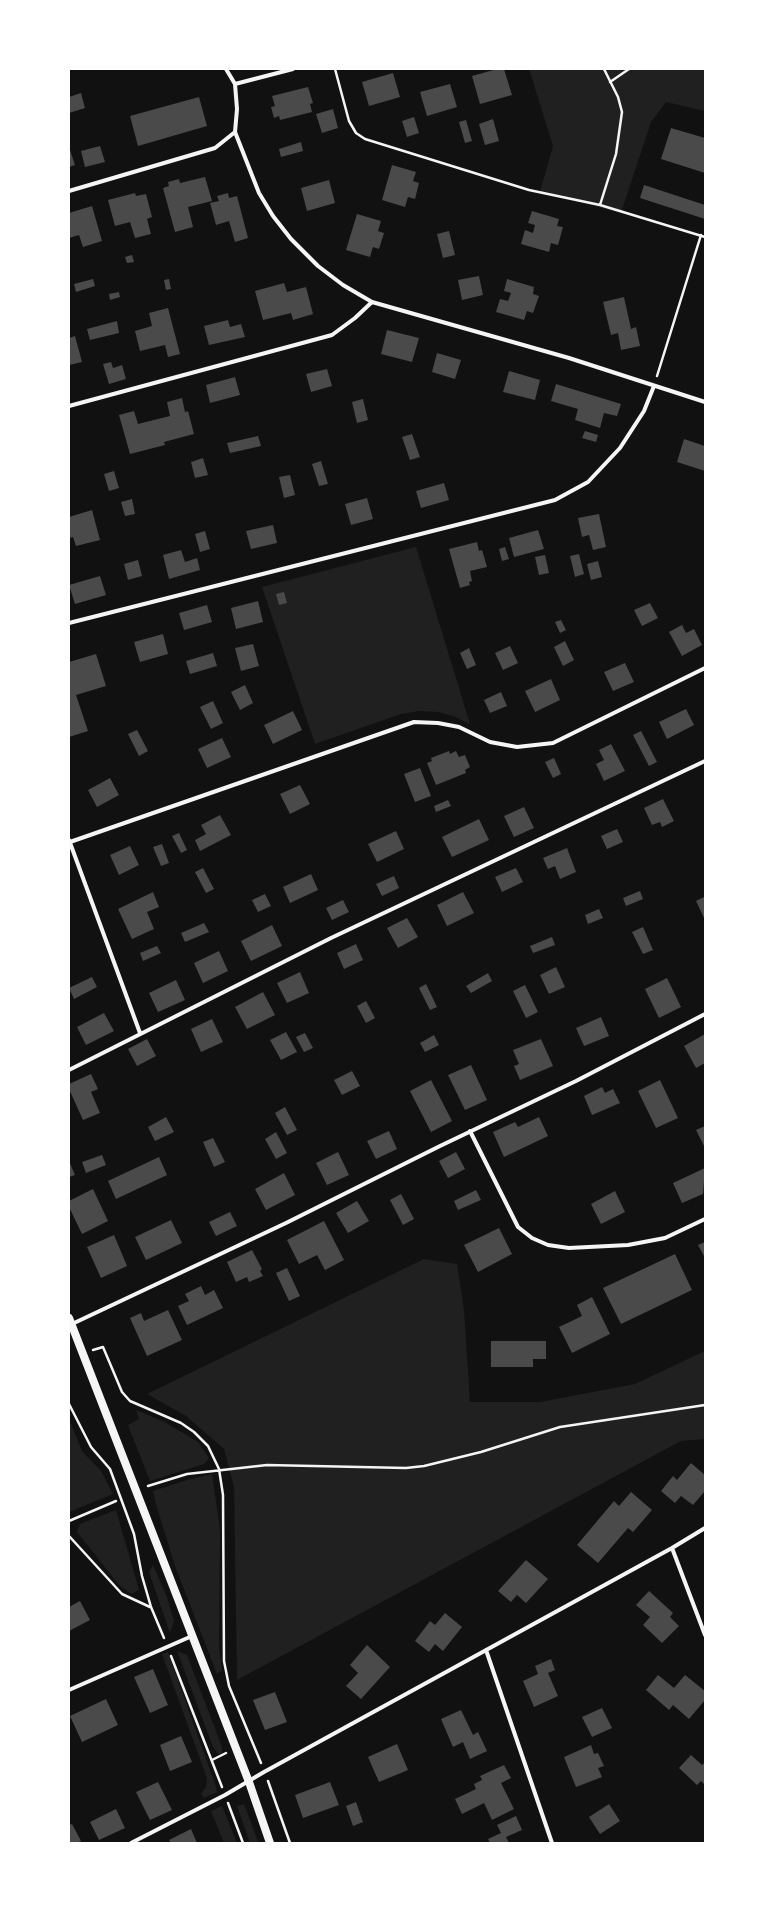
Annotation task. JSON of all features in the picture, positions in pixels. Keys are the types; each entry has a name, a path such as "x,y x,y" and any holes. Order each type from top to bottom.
{"main road":[{"path":"70,1321 249,1782 270,1843"}],"street":[{"path":"226,69 235,84 237,109 235,132 259,193 273,216 290,239 318,266 343,285 372,302 568,358 705,402"},
{"path":"235,84 293,69"},
{"path":"69,191 215,148 235,132"},
{"path":"69,406 332,335 355,318 372,302"},
{"path":"69,623 555,500 588,482 620,448 644,411 654,386"},
{"path":"140,1033 69,841 414,722 438,723 459,727 490,742 517,747 552,743 705,668"},
{"path":"69,1070 331,938 705,761"},
{"path":"70,1321 286,1223 470,1131 576,1081 705,1014"},
{"path":"470,1131 518,1227 532,1238 548,1245 569,1248 628,1245 665,1238 705,1219"},
{"path":"131,1843 249,1782 264,1772 672,1548 705,1528"},
{"path":"672,1548 705,1635"},
{"path":"69,1690 192,1636"},
{"path":"486,1650 552,1843"}],"path":[{"path":"334,69 349,121 356,133 365,139 529,190 600,205 705,236"},
{"path":"600,205 616,154 622,112 618,97 604,69"},
{"path":"610,82 629,70"},
{"path":"654,386 701,235"},
{"path":"82,1354 103,1347 122,1392 130,1401 181,1423 194,1432 208,1446 219,1469 223,1495 224,1661 230,1686 290,1843"},
{"path":"69,1404 91,1447 110,1469 126,1509 134,1534 142,1576 151,1607 243,1843"},
{"path":"148,1486 187,1474 219,1469 267,1465 406,1468 424,1466 481,1452 560,1427 705,1405"},
{"path":"69,1521 116,1501"},
{"path":"69,1536 122,1594 141,1604 151,1607"}],"shaded area":[{"path":"529,69 705,69 705,111 666,102 651,122 621,213 540,192 553,146"},
{"path":"416,547 470,724 453,716 438,712 419,711 401,714 315,744 262,587"},
{"path":"424,1259 457,1264 464,1310 470,1402 540,1402 635,1384 705,1351 705,1439 681,1441 237,1680 234,1487 224,1449 186,1416 147,1394"},
{"path":"136,1410 163,1421 198,1442 209,1458 204,1464 150,1481 128,1425 139,1419"},
{"path":"69,1419 82,1451 101,1471 113,1494 69,1512"},
{"path":"212,1474 220,1529 219,1647 222,1670 217,1674 175,1566 153,1491"},
{"path":"116,1510 139,1590 131,1594 119,1585 77,1532 80,1524"},
{"path":"153,1565 167,1597 174,1621 170,1633 149,1572"},
{"path":"177,1651 187,1655 222,1747 222,1753 218,1754 213,1747"},
{"path":"168,1652 217,1792 204,1798 201,1794 206,1787 207,1778 162,1654"},
{"path":"244,1804 259,1843 250,1843 237,1806"},
{"path":"222,1806 237,1843 224,1843 211,1811"}],"building":[{"path":"497,69 504,69 512,95 480,104 472,76"},
{"path":"393,73 400,97 369,106 362,82"},
{"path":"450,84 457,107 427,116 420,92"},
{"path":"308,87 313,103 310,104 312,112 280,120 279,116 274,118 271,107 275,106 272,96"},
{"path":"81,93 85,108 69,113 69,97"},
{"path":"199,97 207,126 138,146 130,116"},
{"path":"333,109 338,128 322,133 316,114"},
{"path":"414,117 419,133 407,137 402,121"},
{"path":"493,119 499,141 485,145 479,124"},
{"path":"466,120 472,141 465,143 459,122"},
{"path":"671,128 705,138 705,173 661,159"},
{"path":"301,142 303,151 281,157 279,149"},
{"path":"100,146 105,162 85,167 81,151"},
{"path":"69,147 75,165 69,167"},
{"path":"392,165 416,172 413,181 419,183 415,199 408,197 405,207 382,200"},
{"path":"205,177 212,201 188,207 193,227 175,232 163,188 169,186 168,182 179,179 180,183"},
{"path":"329,180 335,203 307,211 301,188"},
{"path":"644,185 705,205 705,219 640,198"},
{"path":"135,193 136,196 146,194 152,217 147,219 151,234 135,238 130,222 115,226 108,200"},
{"path":"228,193 229,198 237,196 248,238 235,242 229,221 216,225 210,203 219,201 217,196"},
{"path":"92,206 102,241 83,247 79,235 69,238 69,213"},
{"path":"532,211 559,219 557,226 563,227 558,245 551,243 549,252 521,244 525,230 533,233 535,225 528,223"},
{"path":"357,214 381,221 378,231 384,233 379,249 373,247 370,257 346,250"},
{"path":"449,231 455,255 443,258 437,234"},
{"path":"132,255 134,262 127,263 125,257"},
{"path":"479,276 483,295 462,300 458,280"},
{"path":"93,279 95,286 76,292 74,284"},
{"path":"169,279 171,289 166,290 164,280"},
{"path":"507,279 534,287 533,294 539,296 533,313 527,311 524,320 496,312 500,299 508,301 511,293 504,291"},
{"path":"284,283 287,292 306,287 313,314 293,320 291,313 263,320 255,291"},
{"path":"119,292 120,297 110,300 109,294"},
{"path":"624,297 631,329 636,327 640,346 621,350 618,333 611,335 603,302"},
{"path":"168,308 180,354 168,357 165,345 140,351 135,331 152,326 149,313"},
{"path":"228,320 230,327 241,324 245,337 209,345 204,326"},
{"path":"117,321 119,333 90,340 87,329"},
{"path":"387,330 419,338 412,362 381,354"},
{"path":"75,336 82,362 69,365 69,338"},
{"path":"437,353 461,360 455,379 432,372"},
{"path":"111,362 113,368 122,365 126,379 109,384 103,364"},
{"path":"327,369 332,386 311,392 306,374"},
{"path":"509,371 540,380 535,400 503,392"},
{"path":"235,377 240,395 210,403 206,385"},
{"path":"556,384 621,404 617,416 604,413 600,428 575,420 578,409 551,401"},
{"path":"182,398 185,412 188,411 194,434 164,442 165,445 130,454 119,415 134,411 138,424 170,416 167,402"},
{"path":"363,399 368,420 357,423 352,402"},
{"path":"585,431 598,435 596,442 582,438"},
{"path":"412,434 420,457 410,460 402,437"},
{"path":"258,436 261,446 230,453 227,443"},
{"path":"684,439 705,446 705,471 677,462"},
{"path":"203,458 208,475 195,478 191,462"},
{"path":"321,461 328,484 319,486 312,464"},
{"path":"114,471 119,488 109,491 104,474"},
{"path":"290,475 295,495 284,498 279,477"},
{"path":"444,483 449,500 421,508 416,491"},
{"path":"367,498 373,519 351,525 345,504"},
{"path":"132,499 135,514 125,516 121,502"},
{"path":"92,510 100,540 76,546 73,537 69,538 69,517"},
{"path":"599,514 606,547 593,550 589,535 582,537 578,518"},
{"path":"273,525 277,543 251,549 246,531"},
{"path":"538,530 544,549 514,557 509,538"},
{"path":"205,531 210,549 200,552 195,534"},
{"path":"477,542 479,551 482,550 487,567 470,571 472,581 469,582 470,585 460,588 449,549"},
{"path":"505,547 509,559 502,561 499,549"},
{"path":"181,550 185,562 197,558 200,570 169,579 163,555"},
{"path":"579,554 584,574 575,577 570,556"},
{"path":"545,555 549,573 539,575 535,557"},
{"path":"138,560 142,576 128,580 124,564"},
{"path":"598,561 602,577 591,580 587,564"},
{"path":"100,576 106,595 75,604 69,585"},
{"path":"284,592 287,603 279,605 276,594"},
{"path":"258,601 263,622 236,629 231,608"},
{"path":"650,603 658,618 642,626 634,610"},
{"path":"207,605 212,622 184,630 179,613"},
{"path":"561,620 566,630 560,633 555,622"},
{"path":"682,625 686,633 694,629 702,645 682,656 669,632"},
{"path":"163,634 168,654 140,662 134,642"},
{"path":"565,641 574,660 563,666 554,647"},
{"path":"253,644 259,666 241,671 235,648"},
{"path":"510,646 518,663 503,670 495,653"},
{"path":"469,648 476,665 467,669 460,653"},
{"path":"213,653 217,666 190,674 186,661"},
{"path":"96,654 106,686 76,695 88,731 69,737 69,662"},
{"path":"625,663 634,682 613,691 604,672"},
{"path":"551,679 560,700 535,712 525,691"},
{"path":"245,685 253,703 240,710 231,692"},
{"path":"501,692 507,706 490,713 484,700"},
{"path":"213,701 223,723 211,729 200,707"},
{"path":"686,709 694,725 667,739 659,722"},
{"path":"293,711 302,730 273,744 264,725"},
{"path":"137,730 148,751 139,756 128,734"},
{"path":"641,731 657,762 649,766 633,735"},
{"path":"222,738 231,757 207,768 198,749"},
{"path":"611,744 625,771 604,781 596,764 604,760 599,750"},
{"path":"449,751 450,754 456,751 459,757 465,755 470,767 465,770 466,773 436,785 427,763 432,761 431,758"},
{"path":"554,758 561,774 553,778 545,762"},
{"path":"420,768 431,796 415,802 404,774"},
{"path":"110,778 119,795 97,807 88,790"},
{"path":"300,785 310,804 290,814 280,794"},
{"path":"663,799 674,821 662,827 660,822 652,825 644,808"},
{"path":"448,800 451,806 436,812 434,806"},
{"path":"524,807 534,828 514,837 504,816"},
{"path":"220,815 231,835 200,851 195,840 206,834 201,825"},
{"path":"479,819 489,840 452,857 442,837"},
{"path":"617,829 623,842 607,849 601,836"},
{"path":"396,831 404,849 377,862 368,844"},
{"path":"179,833 187,850 181,853 172,836"},
{"path":"162,844 169,863 161,866 153,847"},
{"path":"130,846 139,865 119,875 110,855"},
{"path":"567,848 576,872 560,879 555,866 548,869 543,858"},
{"path":"203,868 214,889 206,893 195,872"},
{"path":"516,868 523,882 502,892 495,877"},
{"path":"311,874 318,890 290,903 283,887"},
{"path":"394,876 399,888 382,896 376,884"},
{"path":"640,891 643,899 626,906 623,898"},
{"path":"153,892 159,907 147,912 154,929 132,939 118,909"},
{"path":"463,892 474,913 447,926 437,905"},
{"path":"265,894 271,906 258,912 252,900"},
{"path":"704,897 705,899 705,920 696,901"},
{"path":"343,900 349,912 332,920 326,908"},
{"path":"599,909 603,918 588,924 585,915"},
{"path":"407,918 418,937 398,948 387,928"},
{"path":"204,923 209,932 185,942 181,933"},
{"path":"272,925 282,946 251,961 241,941"},
{"path":"643,927 653,950 643,954 632,932"},
{"path":"552,937 555,945 533,953 530,946"},
{"path":"356,944 363,960 344,969 337,953"},
{"path":"157,946 161,953 143,961 140,953"},
{"path":"219,951 228,971 203,983 194,963"},
{"path":"556,967 565,987 549,994 540,975"},
{"path":"300,972 309,993 287,1003 277,983"},
{"path":"488,973 492,981 471,993 466,986"},
{"path":"92,977 97,987 74,999 69,988"},
{"path":"667,978 681,1007 659,1018 645,989"},
{"path":"176,980 185,1000 158,1012 149,993"},
{"path":"426,984 437,1007 430,1010 419,988"},
{"path":"525,985 538,1012 526,1018 513,991"},
{"path":"263,992 275,1015 247,1029 235,1007"},
{"path":"366,1001 375,1018 366,1023 357,1006"},
{"path":"104,1013 114,1031 86,1045 77,1027"},
{"path":"601,1017 609,1036 584,1046 576,1028"},
{"path":"212,1019 223,1042 201,1052 191,1029"},
{"path":"286,1032 297,1052 281,1060 270,1040"},
{"path":"305,1033 313,1048 304,1052 296,1037"},
{"path":"705,1034 705,1063 696,1068 684,1046"},
{"path":"434,1035 439,1045 425,1052 420,1043"},
{"path":"147,1039 156,1056 137,1066 128,1049"},
{"path":"541,1039 553,1066 520,1080 514,1066 519,1064 513,1050"},
{"path":"471,1065 487,1100 465,1110 448,1075"},
{"path":"352,1071 360,1086 342,1095 334,1080"},
{"path":"91,1074 98,1089 91,1092 100,1113 83,1120 69,1089 69,1084"},
{"path":"431,1080 452,1121 431,1132 410,1091"},
{"path":"660,1080 678,1118 656,1128 638,1091"},
{"path":"602,1087 605,1093 613,1089 620,1103 592,1115 584,1096"},
{"path":"285,1107 297,1130 287,1135 275,1113"},
{"path":"166,1117 174,1132 155,1141 148,1127"},
{"path":"539,1117 548,1136 504,1157 493,1132 515,1122 518,1127"},
{"path":"705,1126 705,1148 696,1130"},
{"path":"389,1131 397,1149 376,1159 367,1141"},
{"path":"276,1132 287,1153 276,1159 265,1139"},
{"path":"213,1138 225,1162 214,1167 203,1142"},
{"path":"338,1152 349,1175 327,1185 316,1163"},
{"path":"456,1152 465,1169 448,1178 439,1161"},
{"path":"102,1155 106,1165 86,1173 82,1162"},
{"path":"159,1157 167,1175 116,1199 108,1181"},
{"path":"69,1161 75,1175 69,1177"},
{"path":"705,1168 703,1194 682,1203 673,1183"},
{"path":"284,1173 295,1195 266,1210 255,1189"},
{"path":"93,1189 108,1221 82,1234 69,1207 69,1201"},
{"path":"476,1190 481,1200 458,1210 454,1201"},
{"path":"615,1191 625,1212 601,1224 591,1204"},
{"path":"401,1194 414,1219 403,1225 390,1200"},
{"path":"357,1201 369,1221 348,1233 336,1213"},
{"path":"230,1212 237,1226 216,1236 209,1222"},
{"path":"171,1220 182,1243 146,1260 135,1237"},
{"path":"324,1221 344,1260 325,1270 317,1255 299,1264 287,1240"},
{"path":"499,1228 512,1254 478,1272 464,1245"},
{"path":"114,1235 127,1266 101,1278 87,1247"},
{"path":"705,1242 705,1258 698,1245"},
{"path":"252,1250 262,1269 260,1271 263,1276 249,1282 247,1277 236,1282 227,1262"},
{"path":"675,1254 692,1290 621,1324 603,1288"},
{"path":"287,1268 300,1296 289,1301 276,1273"},
{"path":"201,1286 205,1295 214,1290 223,1308 187,1325 178,1306 189,1301 185,1294"},
{"path":"592,1297 610,1334 572,1353 559,1327 582,1316 577,1305"},
{"path":"168,1310 182,1340 147,1356 130,1318 141,1313 144,1321"},
{"path":"491,1341 546,1341 546,1359 533,1359 533,1367 491,1367"},
{"path":"691,1463 705,1475 705,1491 693,1505 681,1496 675,1503 661,1491 673,1476 677,1480"},
{"path":"631,1492 652,1510 633,1532 628,1528 598,1563 577,1545 614,1501 619,1506"},
{"path":"526,1560 548,1579 526,1603 517,1595 511,1602 498,1591"},
{"path":"649,1591 673,1613 670,1617 679,1626 662,1643 643,1625 650,1617 636,1605"},
{"path":"80,1601 90,1620 69,1631 69,1607"},
{"path":"445,1613 462,1627 443,1651 435,1644 429,1652 415,1641 430,1621 435,1625"},
{"path":"367,1645 390,1667 361,1699 346,1686 358,1673 350,1665"},
{"path":"551,1659 555,1670 548,1673 558,1696 534,1707 523,1681 538,1674 535,1666"},
{"path":"153,1669 168,1705 150,1713 134,1677"},
{"path":"658,1675 674,1688 685,1675 705,1691 705,1700 689,1719 673,1705 669,1710 646,1690"},
{"path":"275,1692 287,1722 265,1730 253,1700"},
{"path":"106,1699 118,1725 82,1742 70,1716"},
{"path":"602,1708 612,1728 592,1737 582,1717"},
{"path":"461,1710 473,1735 478,1732 487,1751 470,1759 463,1742 453,1747 441,1719"},
{"path":"181,1736 192,1762 170,1771 160,1745"},
{"path":"397,1744 408,1770 379,1782 368,1757"},
{"path":"591,1745 594,1754 598,1753 604,1766 598,1768 602,1777 576,1787 564,1757"},
{"path":"691,1755 702,1765 705,1762 705,1785 701,1781 697,1785 679,1768"},
{"path":"504,1765 511,1778 501,1783 514,1809 492,1820 484,1803 462,1814 455,1799 476,1789 474,1784 482,1780 480,1776"},
{"path":"158,1782 172,1810 150,1820 136,1792"},
{"path":"330,1782 339,1805 303,1818 295,1795"},
{"path":"356,1802 363,1822 353,1826 346,1806"},
{"path":"609,1804 620,1821 600,1834 589,1817"},
{"path":"116,1809 125,1828 99,1840 90,1822"},
{"path":"516,1816 522,1830 506,1837 509,1843 490,1843 488,1839 501,1833 497,1825"},
{"path":"72,1824 81,1841 76,1843 69,1843 69,1825"},
{"path":"191,1829 197,1843 171,1843 169,1840"}]}
